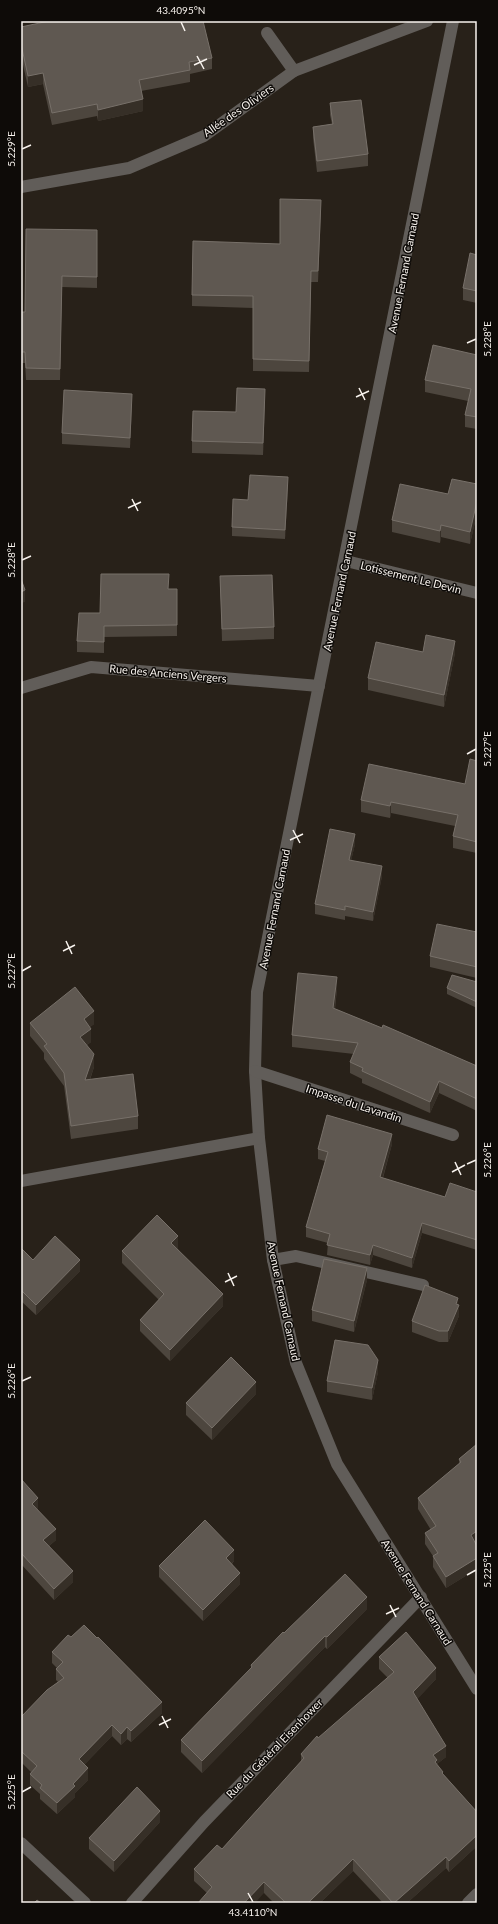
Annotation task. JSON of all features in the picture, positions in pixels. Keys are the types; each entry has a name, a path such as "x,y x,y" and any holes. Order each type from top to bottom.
{"street":[{"name":"Allée des Oliviers","path":"21,187 129,168 204,136 294,71 427,21"},
{"name":"Avenue Fernand Carnaud","path":"453,21 346,561 257,992 255,1071 259,1138 273,1260 296,1362 337,1464 477,1689"},
{"path":"267,33 294,71"},
{"name":"Lotissement Le Devin","path":"346,561 477,593"},
{"name":"Rue des Anciens Vergers","path":"21,688 91,667 319,686"},
{"name":"Impasse du Lavandin","path":"255,1071 453,1135"},
{"path":"21,1181 259,1138"},
{"path":"273,1260 296,1256 423,1285"},
{"name":"Rue du Général Eisenhower","path":"132,1903 204,1822 421,1597"},
{"path":"21,1843 85,1903"},
{"path":"468,1903 477,1894"}],"building":[{"path":"49,21 203,21 212,58 189,62 190,70 139,80 143,99 98,110 97,104 52,113 43,73 28,76 21,44 21,27"},
{"path":"361,100 368,154 317,161 313,127 333,124 330,103"},
{"path":"280,199 321,200 318,271 311,271 309,361 253,359 253,296 192,295 193,241 280,244"},
{"path":"26,229 97,230 97,277 62,276 60,369 26,368 25,352 21,352 21,312 25,312"},
{"path":"470,253 477,255 477,291 463,288"},
{"path":"433,345 477,355 477,417 465,415 471,389 425,380"},
{"path":"237,388 265,389 263,443 192,441 193,411 236,412"},
{"path":"64,390 132,394 130,438 62,433"},
{"path":"250,475 288,477 285,530 232,527 233,499 248,500"},
{"path":"452,479 477,484 477,501 470,532 441,525 440,531 392,520 400,484 448,494"},
{"path":"101,574 169,574 168,589 177,589 177,625 104,626 104,642 77,641 79,613 100,613"},
{"path":"272,575 274,627 222,629 220,576"},
{"path":"21,579 25,590 21,592"},
{"path":"426,635 455,641 444,695 368,678 376,642 423,652"},
{"path":"470,759 477,761 477,842 453,836 458,815 391,802 390,806 361,800 369,764 465,784"},
{"path":"330,829 355,834 349,860 382,866 373,912 345,906 345,910 315,904"},
{"path":"437,924 477,932 477,967 430,956"},
{"path":"298,973 337,977 333,1008 382,1028 383,1025 477,1066 477,1099 439,1081 430,1102 362,1071 363,1068 350,1062 358,1043 292,1035"},
{"path":"452,975 477,982 477,1002 447,988"},
{"path":"75,987 94,1011 84,1019 91,1029 80,1037 94,1054 85,1080 133,1074 138,1116 71,1126 64,1073 44,1046 47,1044 30,1023"},
{"path":"327,1115 392,1134 380,1177 445,1197 450,1183 477,1192 477,1240 422,1223 412,1258 373,1245 370,1255 327,1245 330,1234 306,1227 328,1152 318,1149"},
{"path":"157,1215 178,1236 171,1243 223,1294 170,1350 140,1320 164,1294 122,1251"},
{"path":"55,1236 80,1260 36,1305 21,1290 21,1248 33,1260"},
{"path":"324,1259 367,1268 354,1321 312,1310"},
{"path":"425,1285 458,1298 456,1304 459,1305 448,1331 439,1331 412,1321"},
{"path":"335,1340 368,1345 378,1360 372,1388 327,1381"},
{"path":"231,1357 256,1382 212,1428 186,1403"},
{"path":"477,1444 477,1531 471,1535 477,1546 477,1558 446,1577 433,1556 438,1553 425,1533 436,1526 418,1498 461,1462 459,1459"},
{"path":"21,1479 38,1498 32,1504 56,1529 43,1540 73,1571 54,1589 21,1553"},
{"path":"205,1520 234,1550 226,1558 240,1573 203,1610 159,1566"},
{"path":"345,1574 367,1597 327,1637 325,1636 202,1761 181,1740 252,1667 251,1665 283,1632 284,1633"},
{"path":"84,1625 97,1638 98,1637 162,1702 131,1731 127,1727 121,1734 112,1725 79,1759 88,1768 73,1784 75,1786 57,1803 40,1788 42,1785 30,1774 37,1766 21,1751 21,1717 47,1690 64,1678 56,1669 63,1662 52,1652 68,1635 71,1637"},
{"path":"406,1632 436,1668 413,1692 446,1746 433,1755 437,1760 435,1762 443,1772 442,1773 477,1812 477,1835 449,1861 446,1857 394,1903 353,1859 308,1903 286,1903 264,1882 244,1903 198,1903 212,1887 194,1869 217,1845 222,1849 304,1758 301,1754 317,1736 318,1738 394,1672 379,1657"},
{"path":"137,1787 160,1811 114,1861 89,1838"},
{"path":"37,1900 41,1903 34,1903"}]}
